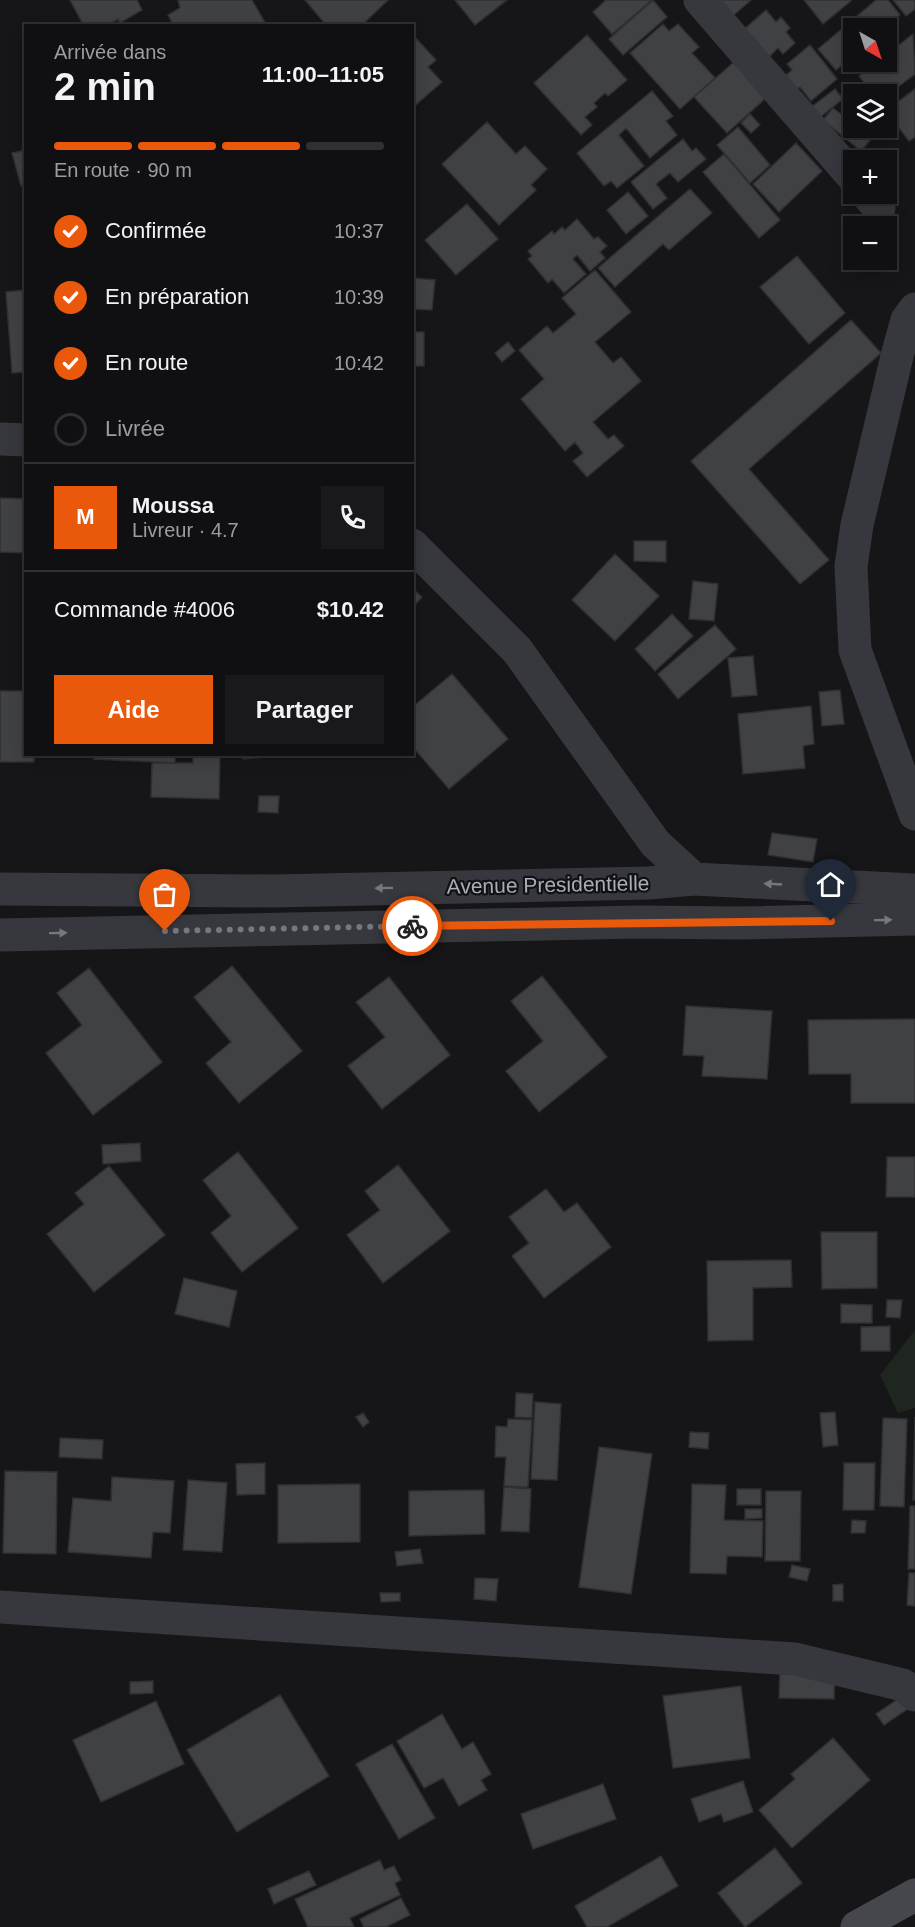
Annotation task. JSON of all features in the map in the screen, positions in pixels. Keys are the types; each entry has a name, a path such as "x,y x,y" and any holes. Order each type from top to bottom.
{"street":[{"path":"700,0 843,165"},
{"path":"915,309 907,320 897,356 857,525 852,566 855,650 915,814"},
{"path":"0,440 24,440"},
{"path":"414,547 516,650 655,843 694,879"},
{"name":"Avenue Presidentielle","path":"0,889 273,891 648,883 694,879 915,890"},
{"path":"638,922 648,883"},
{"name":"Avenue Presidentielle","path":"0,935 638,922 738,923 915,919"},
{"path":"0,1607 795,1659 903,1685 915,1695"},
{"path":"857,1927 915,1896"}],"shaded area":[{"path":"915,1330 915,1408 898,1413 880,1375"}],"building":[{"path":"70,0 137,0 142,10 120,23 118,19 109,24 83,24"},
{"path":"178,0 252,0 266,24 173,24 168,15 180,8"},
{"path":"305,0 388,0 363,24 325,24"},
{"path":"455,0 507,0 475,25"},
{"path":"606,0 652,0 612,34 593,12"},
{"path":"653,0 667,17 623,55 609,39"},
{"path":"709,0 751,0 727,21"},
{"path":"804,0 851,0 851,1 823,24"},
{"path":"876,0 888,0 900,15 896,18 855,18"},
{"path":"893,0 915,0 915,9 906,16"},
{"path":"766,10 776,22 781,17 790,28 786,32 795,43 783,54 778,48 766,60 741,32"},
{"path":"663,24 669,31 678,24 699,47 692,53 715,78 680,109 630,53"},
{"path":"843,28 843,64 836,70 818,49"},
{"path":"913,34 915,74 897,88 897,84 865,84 859,76 864,72 897,72 897,46"},
{"path":"587,35 627,80 608,96 605,93 594,103 597,107 585,117 592,125 581,135 534,83"},
{"path":"414,36 436,60 428,67 442,82 414,106"},
{"path":"810,45 837,79 811,101 800,87 796,90 784,77 792,70 787,64"},
{"path":"734,62 766,98 727,133 694,97"},
{"path":"835,89 843,99 819,118 810,108"},
{"path":"915,89 915,137 909,141 897,125 897,103"},
{"path":"652,91 673,116 666,121 677,135 650,158 626,128 619,135 644,166 617,188 611,181 604,186 577,153"},
{"path":"833,108 843,116 843,136 823,120"},
{"path":"750,114 760,125 751,133 741,123"},
{"path":"487,122 516,154 525,146 547,169 531,185 536,190 499,225 442,164"},
{"path":"738,127 770,165 750,183 717,145"},
{"path":"845,138 871,139 860,150"},
{"path":"683,139 692,151 696,148 706,159 678,182 670,173 656,184 667,198 653,209 631,182"},
{"path":"796,143 822,171 779,212 753,184"},
{"path":"24,150 24,185 21,186 12,153"},
{"path":"724,154 780,220 759,238 703,172"},
{"path":"690,189 712,213 669,250 663,244 615,287 598,268"},
{"path":"628,192 648,216 626,234 607,210"},
{"path":"467,204 498,239 456,275 425,240"},
{"path":"577,219 594,239 598,237 607,246 600,252 605,258 590,271 577,255 573,259 586,274 564,293 552,279 548,283 528,259 532,256 528,251 552,231 554,234 562,227 565,230"},
{"path":"797,256 845,313 809,344 760,287"},
{"path":"595,270 631,312 595,342 613,363 621,357 641,381 593,422 608,439 614,435 624,446 587,477 573,461 583,453 575,442 565,451 521,399 544,379 519,350 547,326 553,333 576,314 562,298"},
{"path":"414,278 435,280 432,310 414,309"},
{"path":"24,290 24,372 12,373 6,292"},
{"path":"851,320 881,353 749,469 829,560 800,584 691,461"},
{"path":"414,332 424,332 424,366 414,366"},
{"path":"508,342 515,351 502,362 495,353"},
{"path":"0,498 24,499 24,553 0,552"},
{"path":"634,541 666,541 666,562 634,561"},
{"path":"615,554 659,596 615,641 572,600"},
{"path":"693,581 718,584 714,621 689,619"},
{"path":"414,590 422,597 414,606"},
{"path":"672,614 693,636 655,671 635,649"},
{"path":"715,625 736,649 678,699 658,674"},
{"path":"753,656 757,695 732,697 728,658"},
{"path":"452,674 508,739 449,789 414,748 415,705"},
{"path":"840,690 844,724 822,726 819,692"},
{"path":"0,691 24,691 24,756 34,756 34,762 0,762"},
{"path":"811,706 814,744 803,746 805,768 743,774 738,714"},
{"path":"94,756 175,756 175,763 94,759"},
{"path":"193,756 220,756 219,799 151,797 152,763 193,763"},
{"path":"243,756 277,756 243,759"},
{"path":"259,796 279,796 278,813 258,812"},
{"path":"772,833 817,839 813,862 768,855"},
{"path":"232,966 302,1051 239,1103 206,1063 231,1042 194,997"},
{"path":"89,968 162,1062 93,1115 46,1053 82,1025 57,993"},
{"path":"542,976 607,1057 539,1112 506,1071 543,1041 511,1001"},
{"path":"389,977 450,1055 382,1109 348,1066 385,1037 356,1002"},
{"path":"686,1006 772,1011 767,1079 702,1076 704,1056 683,1055"},
{"path":"915,1019 915,1103 851,1103 851,1074 809,1074 808,1020"},
{"path":"140,1143 141,1161 103,1164 102,1145"},
{"path":"238,1152 298,1228 242,1272 211,1233 231,1216 203,1180"},
{"path":"887,1157 915,1157 915,1197 886,1197"},
{"path":"398,1165 450,1231 383,1283 347,1235 380,1210 365,1191"},
{"path":"109,1166 165,1235 94,1292 47,1234 84,1204 75,1193"},
{"path":"546,1189 564,1212 577,1203 611,1247 544,1298 512,1256 529,1243 509,1217"},
{"path":"821,1232 877,1232 877,1288 822,1289"},
{"path":"791,1260 792,1287 753,1288 753,1340 708,1341 707,1261"},
{"path":"184,1278 237,1291 229,1327 175,1314"},
{"path":"887,1300 902,1300 900,1318 886,1317"},
{"path":"841,1304 872,1305 872,1323 841,1323"},
{"path":"890,1326 890,1351 861,1351 861,1327"},
{"path":"516,1393 533,1394 532,1418 515,1417"},
{"path":"535,1402 561,1404 557,1480 531,1479"},
{"path":"835,1412 838,1445 823,1447 820,1413"},
{"path":"363,1413 369,1422 363,1427 356,1417"},
{"path":"915,1417 915,1500 913,1500"},
{"path":"883,1418 907,1419 904,1507 880,1506"},
{"path":"508,1419 532,1420 528,1487 504,1486 506,1457 495,1457 496,1426 507,1427"},
{"path":"690,1432 709,1433 708,1449 689,1447"},
{"path":"60,1438 103,1440 102,1459 59,1457"},
{"path":"599,1447 652,1454 631,1594 579,1587"},
{"path":"265,1463 265,1494 237,1495 236,1464"},
{"path":"844,1463 875,1463 874,1510 843,1510"},
{"path":"5,1471 57,1472 56,1554 3,1553"},
{"path":"112,1477 174,1481 170,1533 153,1532 151,1558 68,1552 73,1498 111,1501"},
{"path":"188,1480 227,1483 222,1552 183,1550"},
{"path":"360,1484 360,1542 278,1543 278,1485"},
{"path":"692,1484 726,1485 724,1520 763,1521 762,1557 727,1556 726,1574 690,1573"},
{"path":"504,1487 531,1489 529,1532 501,1531"},
{"path":"737,1489 761,1489 761,1505 737,1505"},
{"path":"484,1490 485,1534 409,1536 409,1491"},
{"path":"766,1491 801,1491 800,1561 765,1561"},
{"path":"910,1506 915,1506 915,1569 908,1569"},
{"path":"745,1509 762,1509 762,1518 745,1519"},
{"path":"852,1520 866,1521 865,1533 851,1533"},
{"path":"420,1549 423,1563 397,1566 395,1552"},
{"path":"792,1565 810,1569 807,1581 789,1577"},
{"path":"909,1573 915,1573 915,1606 907,1605"},
{"path":"475,1578 498,1579 496,1601 474,1599"},
{"path":"843,1584 843,1601 833,1601 833,1585"},
{"path":"380,1593 400,1593 400,1601 381,1602"},
{"path":"780,1671 835,1673 834,1699 779,1698"},
{"path":"153,1681 153,1693 130,1694 130,1682"},
{"path":"741,1686 750,1758 673,1768 663,1696"},
{"path":"280,1695 329,1776 237,1832 187,1750"},
{"path":"901,1697 909,1708 884,1725 876,1714"},
{"path":"156,1701 184,1764 101,1802 73,1740"},
{"path":"442,1714 462,1749 473,1742 491,1774 481,1780 487,1790 459,1806 443,1778 424,1788 397,1741"},
{"path":"833,1738 870,1780 792,1848 759,1810 795,1779 791,1774"},
{"path":"392,1744 435,1818 399,1839 356,1764"},
{"path":"743,1781 753,1812 724,1822 721,1814 699,1822 691,1799"},
{"path":"603,1784 616,1819 533,1849 521,1814"},
{"path":"775,1848 802,1883 745,1927 718,1893"},
{"path":"661,1856 678,1886 607,1927 587,1927 575,1906"},
{"path":"380,1860 384,1870 394,1866 401,1880 395,1883 400,1895 350,1918 354,1927 308,1927 295,1899"},
{"path":"309,1871 316,1885 274,1904 268,1889"},
{"path":"401,1898 410,1915 386,1927 364,1927 360,1919"}],"way so far":[{"path":"165,931 412,926"}],"route":[{"path":"412,926 831,921"}]}
